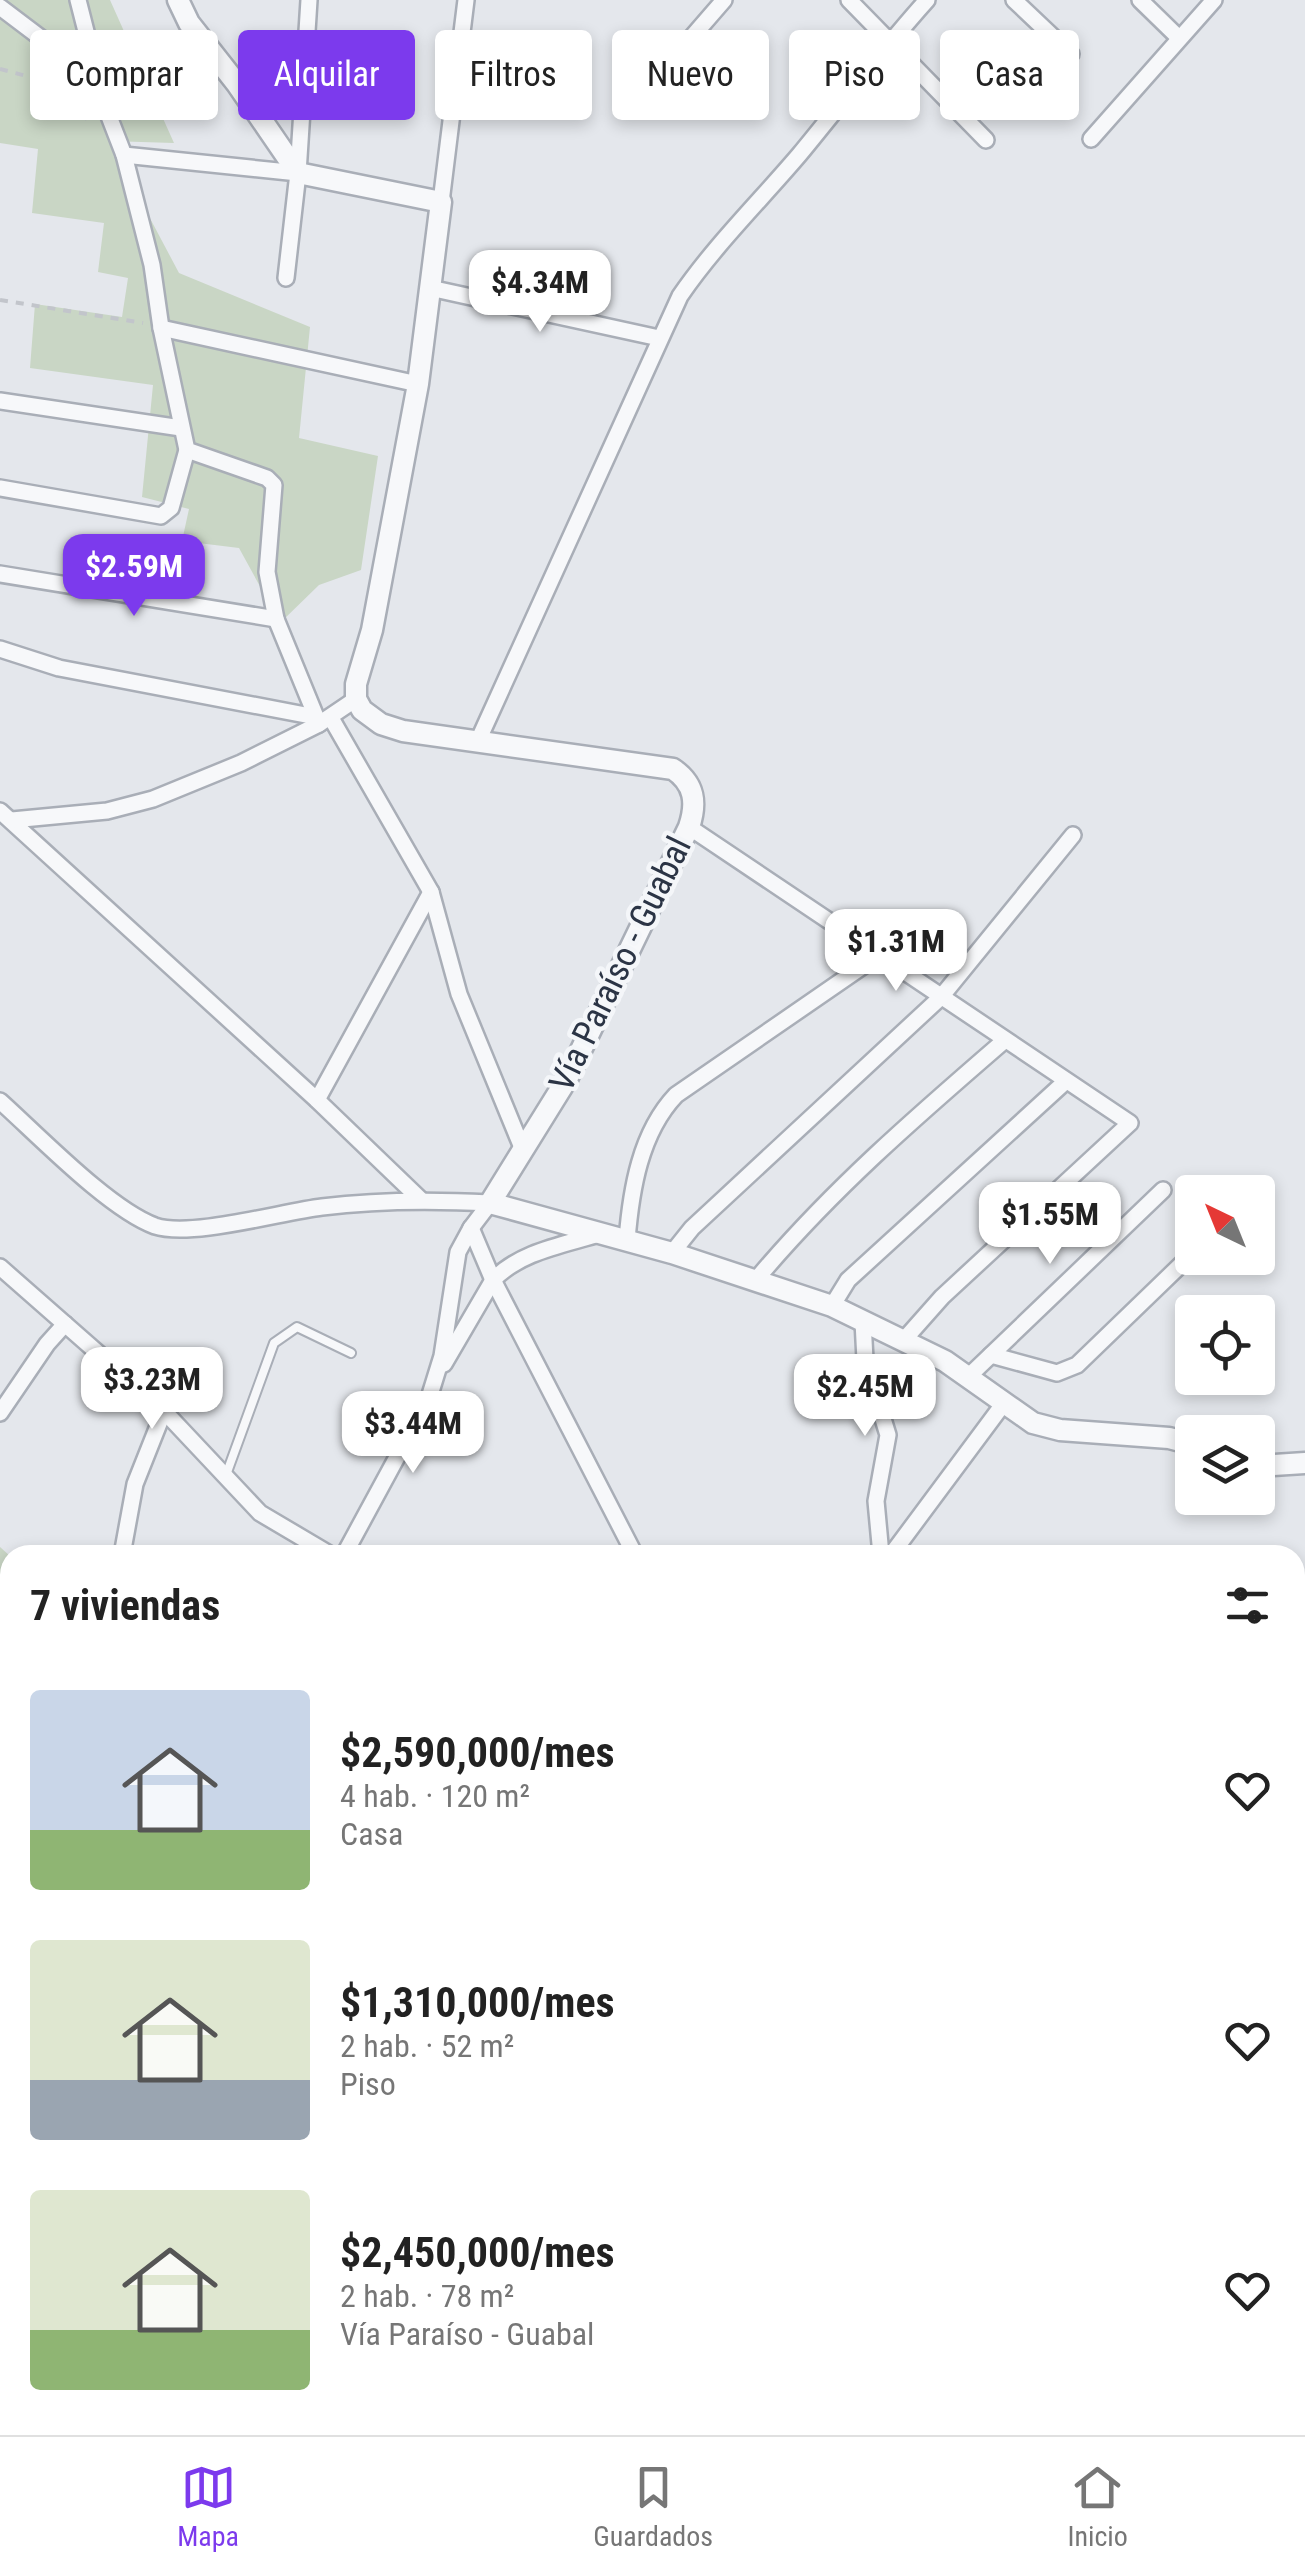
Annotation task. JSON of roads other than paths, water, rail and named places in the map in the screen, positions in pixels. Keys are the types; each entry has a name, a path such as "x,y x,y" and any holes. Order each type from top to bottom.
{"street":[{"path":"78,0 86,30"},
{"path":"178,0 190,23 298,174"},
{"path":"286,278 298,174 309,0"},
{"path":"6,815 130,808 241,763 356,699 418,384 466,0"},
{"path":"698,30 724,0"},
{"path":"849,0 880,30"},
{"path":"899,30 926,0"},
{"path":"1014,0 1046,30"},
{"path":"1140,0 1179,38"},
{"path":"1091,140 1214,0"},
{"path":"0,7 30,30"},
{"path":"920,71 986,140"},
{"path":"0,488 161,516 171,508 187,450 152,265 124,155 110,120"},
{"path":"478,742 680,296 705,259 827,120"},
{"path":"124,155 298,174 440,202"},
{"path":"430,288 659,338"},
{"path":"161,328 418,384"},
{"path":"0,400 181,428"},
{"path":"187,450 268,478 274,485 266,572 276,618 322,720 431,892 458,994 523,1150"},
{"path":"0,574 276,618"},
{"path":"0,649 59,668 322,720"},
{"name":"Vía Paraíso - Guabal","path":"356,699 362,710 380,724 403,731 674,769 685,777 693,792 694,810 688,827 567,1079 490,1203"},
{"path":"6,815 420,1200"},
{"path":"688,827 1130,1124 942,1297 902,1340"},
{"path":"672,1253 692,1228 941,997 1072,835"},
{"path":"316,1100 431,892"},
{"path":"628,1240 631,1196 642,1156 663,1109 676,1095 879,955"},
{"path":"755,1281 795,1233 873,1155 1005,1040"},
{"path":"832,1306 848,1280 1066,1081"},
{"path":"0,1101 114,1202 160,1228 203,1227 322,1207 420,1200 490,1203 672,1253 832,1306 945,1361 1033,1423 1060,1430 1175,1440"},
{"path":"968,1377 1163,1190"},
{"path":"349,1545 430,1398 458,1252 490,1203"},
{"path":"471,1228 630,1545"},
{"path":"437,1376 494,1280 521,1258 602,1233"},
{"path":"0,1267 164,1411 260,1513 314,1545"},
{"path":"991,1355 1057,1373 1077,1366 1175,1271"},
{"path":"863,1321 865,1360 888,1435 876,1502 880,1545"},
{"path":"0,1411 65,1324"},
{"path":"897,1545 1004,1402"},
{"path":"124,1545 134,1484 164,1411"},
{"path":"1275,1465 1305,1464"}],"lane":[{"path":"225,1480 274,1343 297,1327 351,1353"}]}
